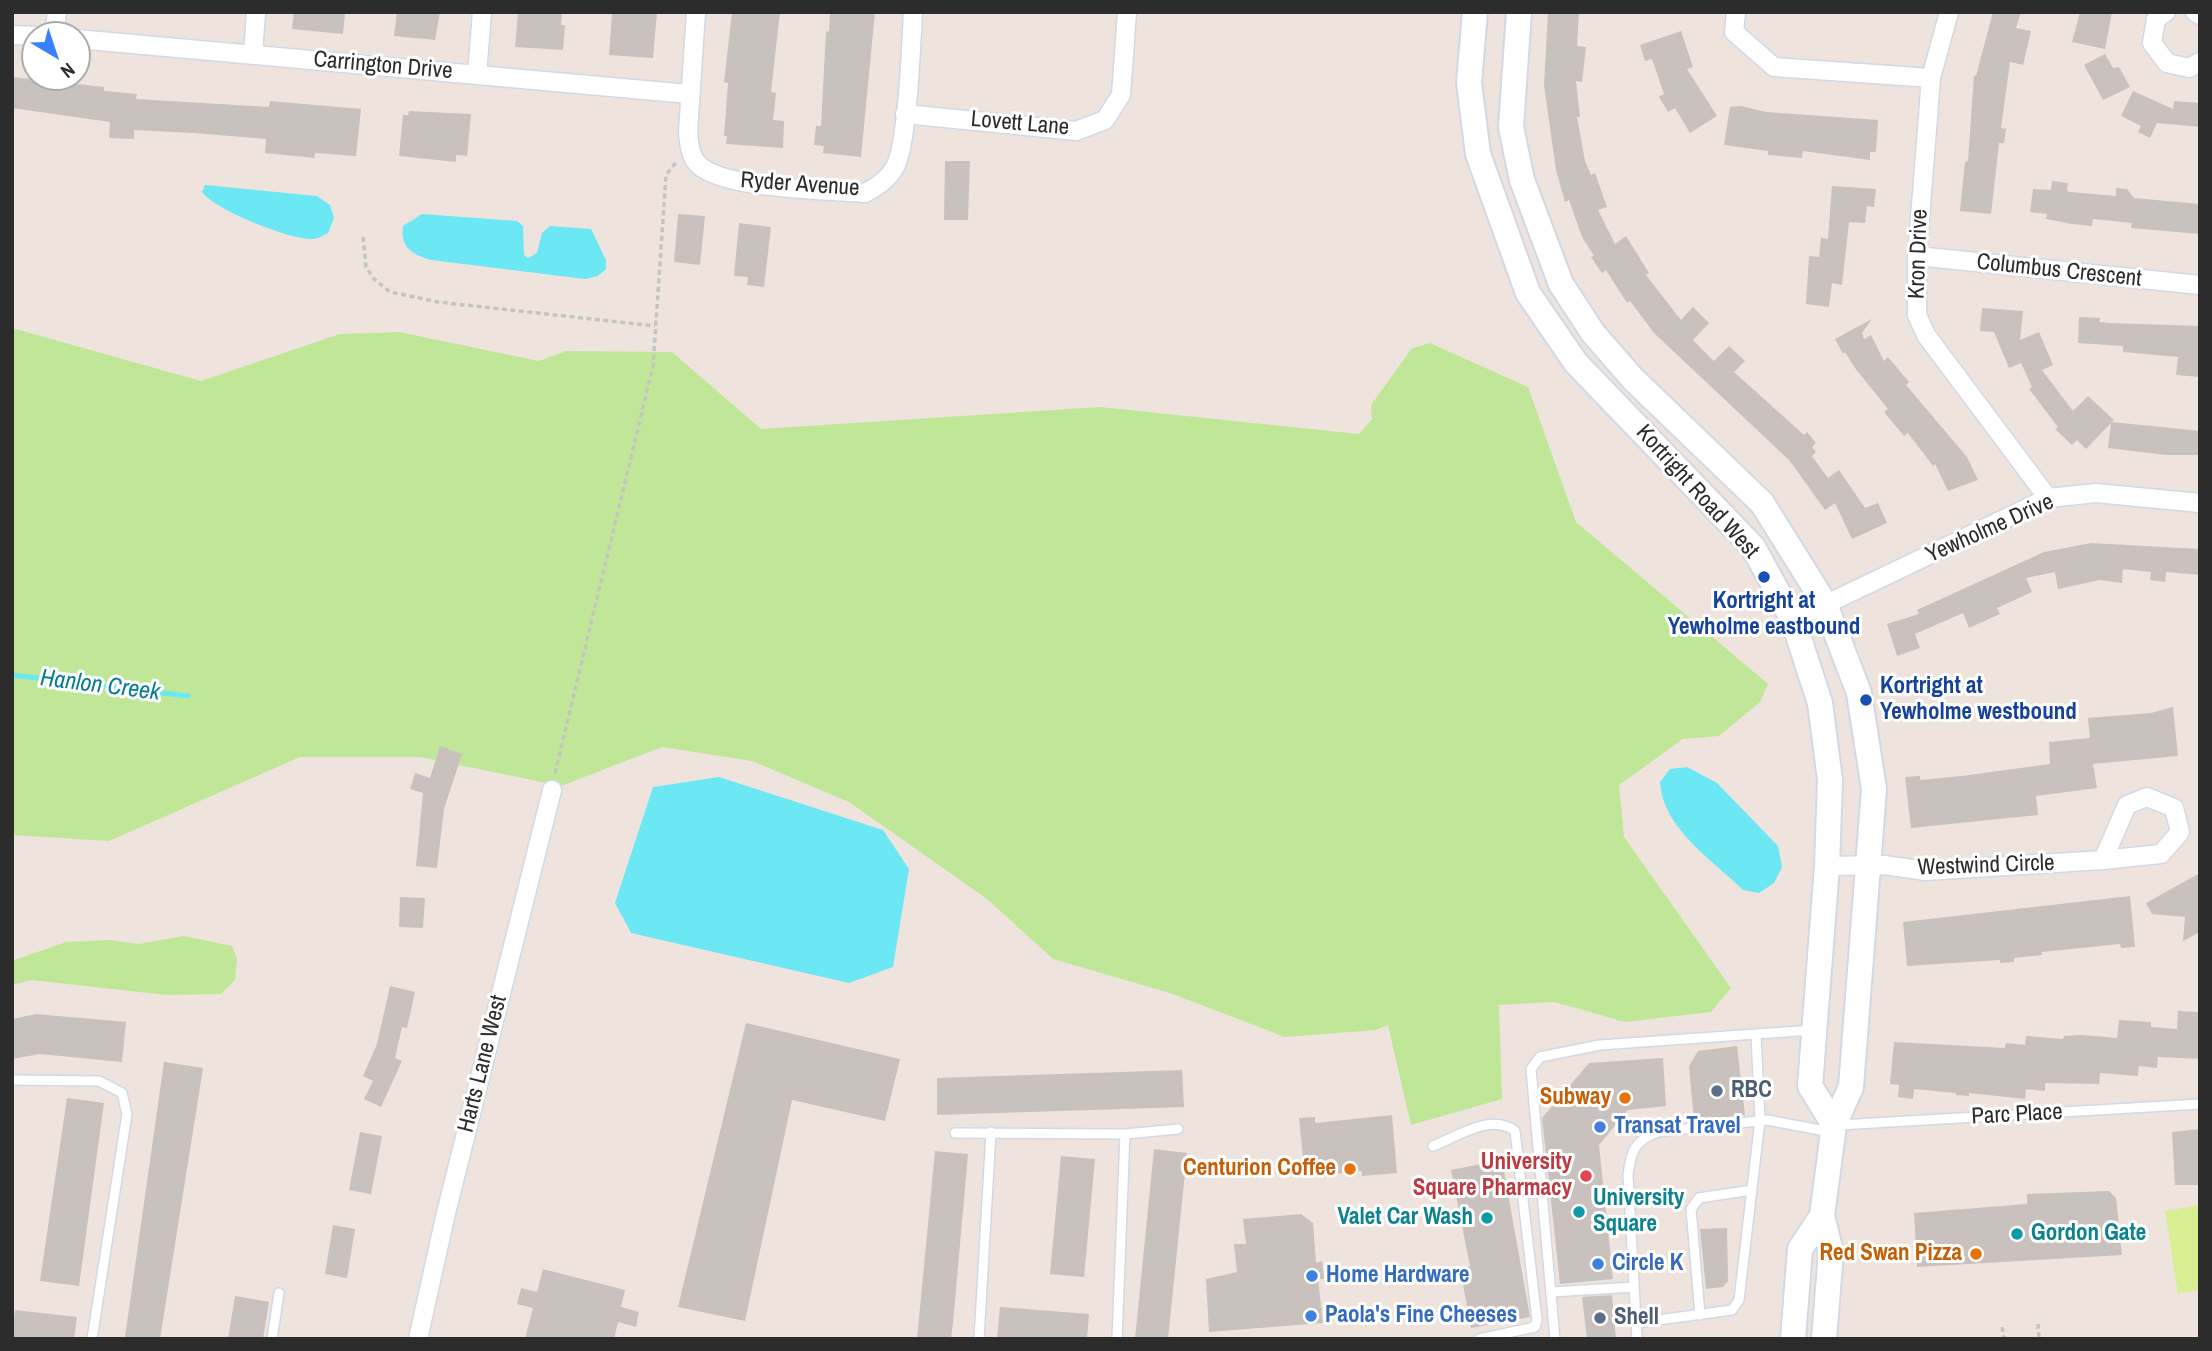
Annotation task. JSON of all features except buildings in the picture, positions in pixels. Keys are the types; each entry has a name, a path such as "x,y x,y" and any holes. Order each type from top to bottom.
{"street":[{"path":"253,54 256,12"},
{"path":"477,74 482,12"},
{"path":"692,154 688,132 689,94 696,12"},
{"name":"Ryder Avenue","path":"692,154 697,164 723,180 865,193 880,186 895,168 902,144 913,12"},
{"name":"Lovett Lane","path":"905,114 1076,131 1105,120 1121,95 1127,12"},
{"name":"Kortright Road West","path":"1475,12 1469,83 1478,154 1528,293 1576,363 1753,547 1793,620 1820,703 1830,780 1828,866 1810,1086 1833,1129"},
{"name":"Kortright Road West","path":"1519,12 1511,127 1522,180 1561,284 1593,333 1633,379 1762,503 1825,604 1858,693 1874,789 1851,1087 1833,1129 1822,1216 1831,1252 1824,1339"},
{"path":"1736,12 1734,32 1774,67 1931,78"},
{"name":"Kron Drive","path":"1949,12 1931,78 1917,256 1917,315 1926,335 2048,498"},
{"path":"2166,12 2157,19 2152,43 2166,63 2189,68 2200,62"},
{"path":"2195,12 2200,15"},
{"name":"Carrington Drive","path":"91,40 689,94"},
{"name":"Columbus Crescent","path":"1917,256 2200,285"},
{"name":"Yewholme Drive","path":"1793,620 2048,498 2096,493 2200,503"},
{"name":"Harts Lane West","path":"418,1339 446,1213 552,790"},
{"name":"Westwind Circle","path":"1828,866 1867,865 1926,871 2103,860 2161,853 2180,832 2174,808 2147,797 2127,805 2103,860"},
{"name":"Kortright Road West","path":"1793,1339 1800,1249 1822,1216"}],"lane":[{"path":"1555,1339 1531,1069 1540,1057 1600,1045 1814,1030"},
{"path":"1636,1323 1732,1310 1739,1300 1760,1120 1756,1034"},
{"path":"12,1080 99,1081 121,1093 127,1114 92,1339"},
{"name":"Parc Place","path":"1634,1287 1628,1175 1631,1151 1642,1138 1658,1132 1760,1120 1833,1129 2200,1104"},
{"path":"1433,1146 1491,1123 1505,1124 1515,1131 1537,1320 1535,1327 1479,1339"},
{"path":"955,1133 1125,1134 1178,1129"},
{"path":"979,1339 991,1132"},
{"path":"1117,1339 1125,1134"},
{"path":"1700,1315 1691,1209 1699,1198 1752,1190"},
{"path":"1551,1292 1634,1287 1637,1339"},
{"path":"272,1339 279,1293"}],"path":[{"path":"552,790 619,497 653,366 666,176 678,160 692,154"},
{"path":"363,237 366,267 374,279 390,292 438,302 655,326"},
{"path":"2038,1324 2039,1337"},
{"path":"2002,1327 2004,1339"}],"green space":[{"path":"12,328 201,381 340,334 399,332 539,361 566,351 672,352 761,429 1100,407 1359,434 1372,419 1371,405 1412,348 1430,343 1528,387 1576,522 1768,684 1760,702 1719,736 1683,739 1619,785 1624,837 1731,988 1711,1012 1625,1022 1555,1002 1499,1005 1502,1099 1411,1125 1388,1025 1376,1030 1285,1037 1170,993 1053,959 987,899 849,802 752,761 662,747 561,786 420,757 300,757 109,841 12,835"},
{"path":"184,936 232,946 237,959 235,980 221,994 166,995 31,980 12,985 12,961 66,942 109,940 139,944"},
{"path":"2200,1205 2200,1290 2178,1294 2165,1211"}],"water":[{"path":"205,185 317,196 330,205 334,218 328,233 316,238 288,235 254,223 222,207 202,192"},
{"path":"422,214 517,221 523,226 524,255 528,258 537,253 542,233 550,226 591,229 606,260 606,269 598,276 585,279 431,260 413,252 403,240 403,226"},
{"path":"1687,767 1717,783 1778,846 1782,867 1774,883 1759,893 1743,890 1691,842 1669,814 1660,782 1670,769"},
{"path":"719,777 883,830 909,869 893,967 849,983 631,933 615,903 653,787"}],"waterway":[{"name":"Hanlon Creek","path":"12,675 188,696"}],"place":[{"name":"Kortright at Yewholme eastbound","path":"1764,577"},
{"name":"Kortright at Yewholme westbound","path":"1866,700"},
{"name":"RBC","path":"1717,1091"},
{"name":"Subway","path":"1625,1098"},
{"name":"Transat Travel","path":"1600,1127"},
{"name":"Centurion Coffee","path":"1350,1169"},
{"name":"University Square Pharmacy","path":"1586,1176"},
{"name":"University Square","path":"1579,1212"},
{"name":"Valet Car Wash","path":"1487,1218"},
{"name":"Gordon Gate","path":"2017,1234"},
{"name":"Red Swan Pizza","path":"1976,1254"},
{"name":"Circle K","path":"1598,1264"},
{"name":"Home Hardware","path":"1312,1276"},
{"name":"Paola's Fine Cheeses","path":"1311,1316"},
{"name":"Shell","path":"1600,1318"}]}
